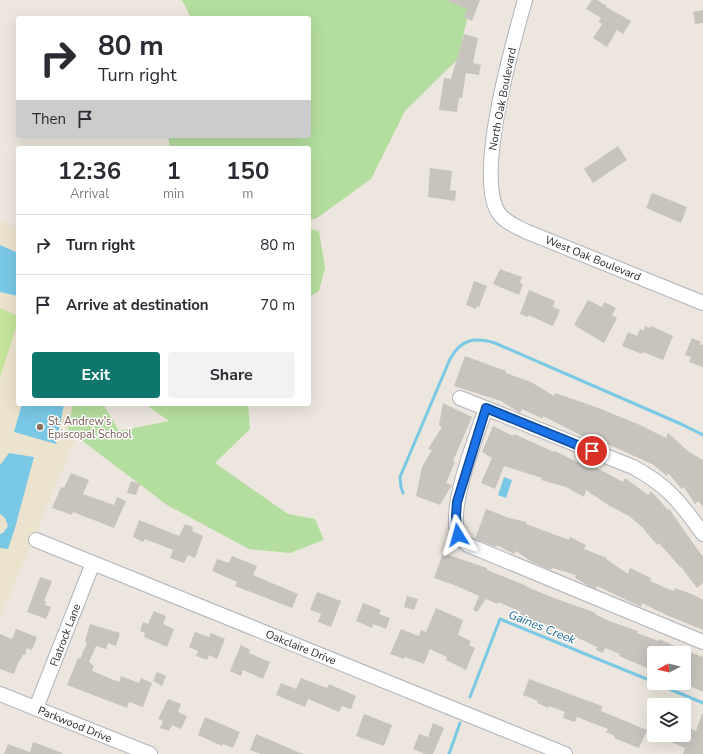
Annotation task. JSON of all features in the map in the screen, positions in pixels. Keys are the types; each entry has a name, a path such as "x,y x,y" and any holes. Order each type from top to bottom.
{"street":[{"name":"North Oak Boulevard","path":"493,200 491,179 492,149 514,38 526,0"},
{"name":"West Oak Boulevard","path":"493,200 498,213 507,222 525,231 703,303"},
{"path":"460,398 633,467 663,486 677,500 703,534"},
{"path":"486,408 457,502 456,527 458,535 462,541 468,546 703,642"},
{"name":"Oakclaire Drive","path":"36,540 565,754"},
{"name":"Flatrock Lane","path":"36,708 93,563"},
{"name":"Parkwood Drive","path":"0,694 150,754"}],"shaded area":[{"name":"St. Andrew's Episcopal School","path":"0,220 16,227 16,406 89,406 0,618"}],"green space":[{"path":"182,0 472,0 457,60 405,111 371,179 317,218 311,220 311,146 170,146 168,138 311,138 311,16 190,16"},
{"path":"311,229 319,231 325,268 319,291 311,296"},
{"path":"0,308 16,315 16,327 0,378"},
{"path":"73,406 104,406 119,431 169,421 148,406 248,406 250,429 215,463 288,514 315,519 324,540 290,553 249,549 167,505 68,430"}],"water":[{"path":"0,245 16,252 16,296 0,292"},
{"path":"21,406 64,406 56,444 14,432"},
{"path":"9,453 34,457 8,549 0,548 0,534 3,533 8,526 5,518 0,514 0,465"},
{"path":"504,477 512,480 506,498 498,495"}],"building":[{"path":"446,0 480,0 472,21 464,17 467,9"},
{"path":"592,0 597,0 607,6 606,7 631,21 623,34 617,30 607,47 593,38 602,24 598,21 601,18 586,9"},
{"path":"703,10 703,23 695,24 693,12"},
{"path":"464,34 478,38 473,63 481,65 479,75 466,73 462,98 459,98 457,112 439,110 444,78 451,79"},
{"path":"618,146 627,160 593,183 584,169"},
{"path":"430,168 452,171 450,190 456,191 455,201 428,197"},
{"path":"652,193 687,207 681,223 646,208"},
{"path":"500,269 522,277 520,283 523,284 519,295 493,284"},
{"path":"474,281 487,286 479,307 477,306 476,309 466,305"},
{"path":"529,290 555,301 553,307 560,310 553,326 528,315 528,317 520,314"},
{"path":"588,300 602,307 604,302 616,308 612,315 617,318 604,343 574,325"},
{"path":"645,326 650,328 651,326 673,336 663,360 622,346 628,332 637,336 640,329 644,330"},
{"path":"692,338 701,342 700,344 703,345 703,367 689,362 691,357 685,355"},
{"path":"465,356 531,382 554,396 555,393 596,407 640,425 666,438 668,433 689,452 703,460 703,507 698,501 695,504 684,487 682,489 668,473 667,476 652,464 587,435 586,438 543,416 543,419 522,409 520,413 501,401 454,386"},
{"path":"443,403 472,417 453,461 455,462 446,483 452,485 440,505 416,496 422,467 432,450 428,449 442,427 439,425"},
{"path":"493,426 513,436 514,434 575,461 597,468 623,482 625,478 648,495 651,491 668,510 669,509 703,557 703,583 697,588 681,567 659,543 657,545 642,527 629,516 608,505 586,490 584,497 566,487 541,480 542,478 504,466 495,489 481,483 492,458 482,452"},
{"path":"71,473 89,480 83,494 114,505 117,497 126,501 114,528 73,512 72,515 52,508 61,487 64,488"},
{"path":"131,481 140,484 136,495 127,493"},
{"path":"486,509 509,518 527,522 526,524 569,540 570,537 586,545 584,549 607,558 606,559 628,574 630,568 651,578 650,581 673,591 675,588 703,600 703,630 642,603 641,607 597,586 596,589 591,587 575,578 576,575 552,568 551,570 532,562 516,551 514,554 497,545 496,547 475,539"},
{"path":"139,520 179,536 185,524 193,527 192,531 203,536 195,558 188,555 184,563 170,558 173,550 145,539 143,542 133,537"},
{"path":"443,553 487,568 487,570 527,587 596,613 595,614 609,621 638,631 637,633 659,641 659,639 675,646 647,646 647,668 619,656 620,654 605,648 603,653 596,650 597,647 557,628 519,616 521,612 498,602 497,604 486,599 477,612 473,610 479,596 434,578"},
{"path":"232,556 257,566 253,575 298,594 292,608 235,586 237,582 212,571 217,559 229,563"},
{"path":"40,577 52,581 44,601 46,602 45,605 51,607 46,619 27,612"},
{"path":"317,592 341,601 331,627 318,622 321,614 310,610"},
{"path":"407,596 418,599 414,610 404,607"},
{"path":"363,603 381,610 379,614 390,618 386,629 373,624 372,628 356,621"},
{"path":"436,608 463,620 458,635 471,641 469,645 475,648 466,670 446,660 447,657 430,649 424,664 405,657 404,659 390,654 401,629 419,636 421,630 426,632"},
{"path":"154,611 166,616 163,624 174,629 167,647 144,637 145,633 140,631 143,622 148,624"},
{"path":"90,624 120,633 116,646 108,643 106,649 96,646 89,662 94,666 92,671 119,682 121,676 139,683 141,678 152,683 143,707 129,702 127,708 67,685 78,658 80,659 87,643 85,641"},
{"path":"16,629 37,637 32,650 27,648 25,655 23,654 20,661 19,660 14,674 0,669 0,634 12,639"},
{"path":"195,632 209,637 211,633 225,639 217,659 209,655 207,660 196,656 198,651 189,647"},
{"path":"241,645 250,650 249,653 270,662 263,679 243,670 241,676 230,671"},
{"path":"691,653 703,657 703,692 691,686"},
{"path":"157,672 166,676 162,686 153,681"},
{"path":"301,678 327,688 329,684 356,696 351,709 342,706 339,712 308,699 305,707 276,695 281,683 296,689"},
{"path":"529,679 602,706 601,711 647,730 639,748 614,738 615,736 606,732 608,729 577,717 575,722 563,718 565,712 549,706 548,708 537,703 538,701 523,695"},
{"path":"168,699 181,704 178,712 187,716 181,729 172,725 169,731 160,728 163,721 158,719"},
{"path":"364,714 392,725 384,746 356,736"},
{"path":"703,714 703,754 683,754 685,748 671,742 691,742 691,729 696,731"},
{"path":"205,717 240,732 233,748 223,744 222,746 198,735"},
{"path":"433,723 444,728 433,754 425,754 413,749 419,734 428,737"},
{"path":"256,734 303,754 261,754 250,750"},
{"path":"33,742 62,754 4,754 8,744 30,752"}],"waterway":[{"path":"403,493 400,477 450,359 459,347 469,341 474,340 495,343 703,435"},
{"name":"Gaines Creek","path":"470,697 500,619 647,679"},
{"name":"Gaines Creek","path":"672,690 703,703"},
{"name":"Gaines Creek","path":"449,754 460,723"}],"place":[{"name":"St. Andrew's Episcopal School","path":"40,427"}],"route":[{"path":"458,535 456,516 460,486 486,408 592,451"}]}
